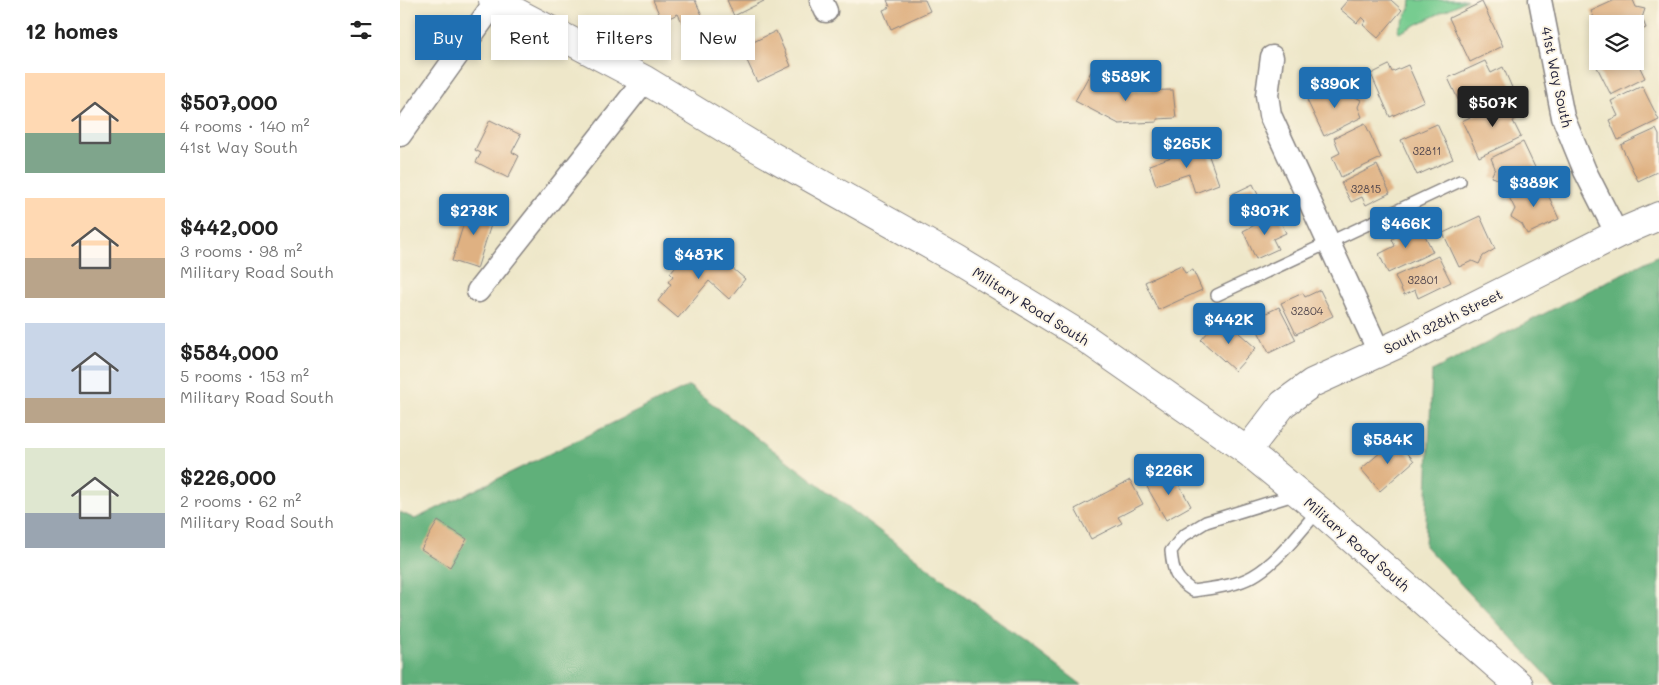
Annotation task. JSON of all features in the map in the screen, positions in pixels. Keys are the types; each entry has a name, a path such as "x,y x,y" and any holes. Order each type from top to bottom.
{"main road":[{"name":"Military Road South","path":"494,1 645,80 752,146 957,260 1082,336 1247,451 1309,502 1519,685"},
{"name":"South 328th Street","path":"1247,451 1283,404 1312,383 1476,306 1617,234 1659,216"}],"street":[{"name":"41st Way South","path":"1540,0 1563,117 1585,171 1617,234"},
{"path":"400,135 494,1"},
{"path":"1272,57 1267,95 1270,115 1379,352"},
{"path":"478,292 645,80"}],"lane":[{"path":"1217,295 1460,181"},
{"path":"1309,502 1273,561 1253,576 1228,585 1193,591 1180,582 1173,570 1171,551 1183,536 1206,522 1309,502"}],"green space":[{"path":"1411,0 1467,0 1399,33 1398,29 1410,9"},
{"path":"1659,255 1659,685 1556,685 1425,546 1432,371"},
{"path":"689,386 1082,685 400,685 400,512 415,519"}],"building":[{"path":"653,0 695,0 702,15 681,15 681,20 678,14 671,17 671,15 659,15"},
{"path":"727,0 766,0 736,15 734,15"},
{"path":"887,0 925,0 930,11 891,29 883,10 890,7"},
{"path":"1348,0 1391,0 1402,10 1378,38 1363,25 1366,21 1362,17 1357,23 1340,9"},
{"path":"1615,0 1633,0 1636,7 1645,9 1643,15 1593,15 1591,11"},
{"path":"1482,2 1503,46 1470,62 1449,18"},
{"path":"776,31 791,66 757,82 747,60 755,60 755,41"},
{"path":"1485,61 1491,73 1503,67 1513,90 1464,112 1448,78"},
{"path":"1389,65 1392,72 1408,65 1424,101 1390,117 1371,74"},
{"path":"1092,70 1131,91 1173,90 1176,118 1157,119 1157,122 1119,124 1075,101"},
{"path":"1598,70 1641,70 1645,78 1611,95"},
{"path":"1346,82 1352,95 1361,100 1358,107 1362,117 1324,136 1307,100"},
{"path":"1642,86 1659,120 1618,140 1609,120 1618,116 1611,101"},
{"path":"1510,98 1519,117 1513,121 1521,137 1479,157 1462,121"},
{"path":"490,120 521,135 512,152 519,156 508,178 476,162 481,153 475,150"},
{"path":"1365,123 1381,158 1341,177 1332,157 1340,153 1334,138"},
{"path":"1437,124 1453,159 1417,175 1401,140"},
{"path":"1656,129 1659,135 1659,171 1638,181 1621,145"},
{"path":"1523,142 1539,176 1507,192 1502,180 1491,177 1495,168 1491,158"},
{"path":"1205,145 1219,184 1195,193 1189,174 1156,185 1149,165"},
{"path":"1377,165 1390,193 1366,205 1362,197 1351,202 1341,183"},
{"path":"1542,181 1559,219 1527,234 1522,224 1511,217 1515,209 1509,197"},
{"path":"1253,184 1265,210 1241,220 1230,195"},
{"path":"470,204 495,212 477,269 452,261"},
{"path":"1277,214 1286,233 1273,239 1278,249 1256,259 1243,231"},
{"path":"1480,216 1495,249 1483,256 1479,264 1472,261 1459,267 1443,233"},
{"path":"1420,225 1433,252 1388,273 1379,254 1395,246 1392,239"},
{"path":"704,244 745,279 729,299 709,281 678,318 658,301 671,284 668,282 673,276 670,273 685,255 691,260"},
{"path":"1438,256 1451,282 1418,298 1415,290 1404,295 1395,276"},
{"path":"1181,265 1185,273 1193,270 1202,290 1158,310 1145,282"},
{"path":"1320,290 1333,316 1296,334 1281,303 1303,293 1305,297"},
{"path":"1279,307 1296,340 1269,353 1256,327 1261,324 1258,317"},
{"path":"1217,322 1226,330 1230,325 1256,348 1235,371 1201,340"},
{"path":"1396,439 1414,461 1380,491 1361,469"},
{"path":"1172,472 1191,506 1166,520 1147,487"},
{"path":"1130,480 1143,504 1118,517 1122,523 1091,539 1075,509"},
{"path":"438,521 467,539 450,567 421,549"}]}
